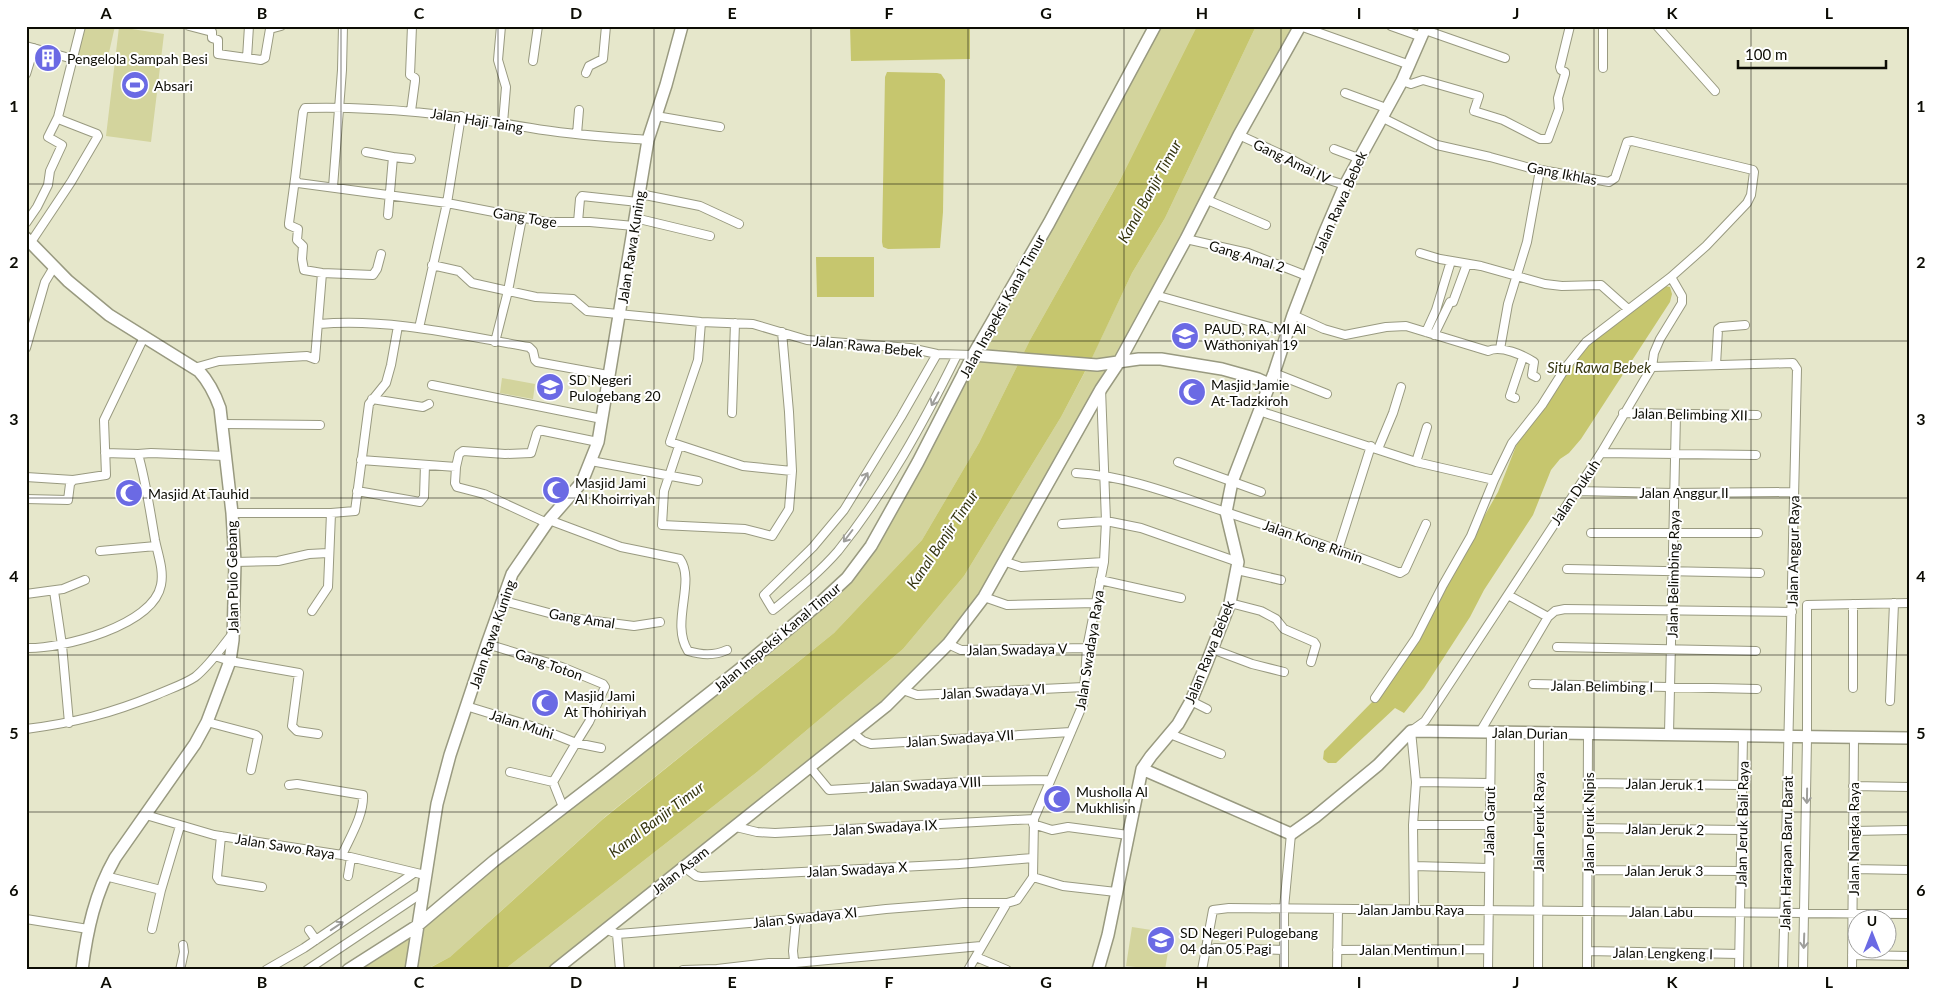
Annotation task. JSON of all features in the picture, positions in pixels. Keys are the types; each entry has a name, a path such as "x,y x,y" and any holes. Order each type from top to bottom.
{"street":[{"path":"26,223 48,185 50,171 62,145 48,137 58,117 81,26"},
{"path":"189,26 213,30 212,38 218,40 217,54 264,59 270,29 281,26"},
{"path":"247,58 249,26"},
{"path":"333,187 340,107 343,26"},
{"path":"412,26 410,75 415,78 412,111"},
{"path":"501,26 498,60 506,87 503,122"},
{"path":"533,60 538,26"},
{"path":"586,73 589,66 603,59 606,26"},
{"name":"Jalan Rawa Kuning","path":"411,970 422,893 419,874 450,755 487,644 504,601 512,574 548,522 582,482 598,442 648,140 682,26"},
{"name":"Jalan Inspeksi Kanal Timur","path":"348,970 417,926 494,861 740,668 821,602 847,578 871,546 918,462 973,355 1049,222 1155,26"},
{"path":"808,769 904,690 948,644 984,597 1101,389 1119,362 1186,239 1239,135 1300,26 1410,66"},
{"path":"1392,26 1425,31 1505,58"},
{"path":"1402,81 1411,84 1423,80 1478,96 1474,111 1503,120 1545,140 1548,138 1559,109 1558,98 1565,74 1560,67 1570,26"},
{"path":"1602,68 1603,26"},
{"path":"1657,26 1715,91"},
{"name":"Jalan Rawa Bebek","path":"1098,970 1142,769 1170,734 1191,701 1230,603 1238,566 1226,512 1232,482 1274,373 1307,276 1345,186 1358,158 1410,66 1425,31"},
{"path":"26,74 30,47 74,59"},
{"name":"Gang Ikhlas","path":"1345,93 1437,145 1490,156 1540,170 1612,181 1627,142 1632,141 1753,170 1751,195 1747,203 1706,246 1671,277"},
{"name":"Jalan Haji Taing","path":"295,179 302,112 305,108 340,107 412,111 461,116 577,134 648,140"},
{"path":"577,134 579,110"},
{"path":"418,328 446,203 461,116"},
{"path":"656,116 720,127"},
{"path":"29,240 71,182 98,136 58,117"},
{"name":"Gang Amal IV","path":"1239,135 1287,157 1329,180 1345,186"},
{"path":"1334,149 1358,158"},
{"path":"366,152 411,159"},
{"path":"388,215 392,156"},
{"path":"1500,349 1508,304 1527,242 1540,170"},
{"path":"295,179 289,226 298,229 298,240 302,246 303,269 322,273 372,275 377,269 381,254"},
{"name":"Gang Toge","path":"295,179 298,183 446,203 546,222 635,222"},
{"path":"578,222 580,199 582,196 639,198 700,206 739,224"},
{"path":"1206,199 1266,225"},
{"path":"495,342 508,291 522,218"},
{"path":"635,222 710,236"},
{"name":"Gang Amal 2","path":"1186,239 1248,253 1307,276"},
{"name":"Jalan Pulo Gebang","path":"29,240 54,267 110,315 194,368 206,378 220,408 232,513 235,562 233,632 230,661 208,722 195,744 115,858 105,876 88,929 82,970"},
{"path":"1420,253 1516,275 1545,284 1562,286 1600,285 1628,308"},
{"path":"1426,332 1436,310 1451,261"},
{"path":"1434,335 1450,302 1453,302 1466,264"},
{"name":"Jalan Rawa Bebek","path":"432,265 459,271 472,282 508,291 543,298 573,299 587,311 701,322 759,325 807,340 910,348 957,356 973,355 1098,365 1146,359 1182,361 1239,373 1269,384"},
{"path":"26,348 45,282 54,267"},
{"path":"194,368 219,361 307,356 315,359 322,273"},
{"path":"1375,698 1416,638 1471,536 1494,480 1512,443 1542,405 1576,353 1586,342 1671,277"},
{"name":"Jalan Dukuh","path":"1411,731 1425,721 1601,453 1652,367 1654,352 1660,339 1682,304 1682,296 1671,277"},
{"path":"1155,296 1288,332"},
{"path":"1293,315 1324,329 1345,335 1406,326 1488,351 1494,348 1500,349 1534,362 1532,373 1536,377"},
{"path":"701,322 698,360 670,440 671,443 743,466 792,471"},
{"path":"732,412 735,323"},
{"path":"319,324 418,328 529,348 532,349 534,360 537,362 608,375"},
{"path":"1652,367 1716,365 1718,329 1721,327 1745,325"},
{"path":"232,513 331,513 355,511 368,410 372,399 386,383 398,326"},
{"path":"679,446 664,491 662,525 745,529 772,536 788,513 792,471 782,332"},
{"path":"26,477 73,480 106,475 104,420 144,337"},
{"path":"937,354 844,510 813,547 764,595 773,610 796,592 836,552 884,488 919,428 957,356"},
{"path":"1515,398 1510,396 1523,357"},
{"name":"Jalan Anggur Raya","path":"1716,365 1796,365 1789,737"},
{"path":"1274,373 1327,394"},
{"path":"432,385 602,419"},
{"path":"1338,550 1375,448 1393,413 1401,387"},
{"name":"Jalan Swadaya Raya","path":"1032,877 1034,822 1083,704 1088,648 1104,562 1106,521 1101,389"},
{"path":"372,399 423,407 429,404"},
{"path":"1259,411 1416,462 1494,480"},
{"name":"Jalan Belimbing XII","path":"1623,414 1757,415"},
{"name":"Jalan Belimbing Raya","path":"1669,734 1676,414"},
{"path":"222,424 320,425"},
{"path":"1416,462 1428,427"},
{"path":"598,442 543,430 537,434 531,453 505,454 463,451 459,454 455,483 457,487 484,494 548,522 621,547 680,559 685,574 681,628 684,643 688,650 701,654 715,654 727,650"},
{"path":"105,453 225,456"},
{"path":"1601,453 1756,454"},
{"path":"26,648 62,645 118,626 146,609 159,593 162,574 138,454"},
{"path":"361,460 456,468"},
{"path":"591,461 698,481"},
{"path":"1178,462 1261,492"},
{"path":"357,492 420,502 424,497 425,466"},
{"name":"Jalan Kong Rimin","path":"1076,472 1104,475 1152,486 1400,573 1405,570 1426,524"},
{"path":"26,500 68,500 70,484 73,480"},
{"name":"Jalan Anggur II","path":"1575,491 1674,493 1794,492"},
{"path":"312,611 328,587 331,513"},
{"path":"1062,524 1106,521 1141,528 1238,566 1281,580"},
{"path":"1591,532 1758,533"},
{"path":"100,551 156,546"},
{"path":"235,562 278,561 309,554 328,553"},
{"path":"1003,561 1021,567 1104,562"},
{"path":"1567,569 1760,573"},
{"path":"26,594 54,591 85,580"},
{"path":"1100,580 1181,598"},
{"path":"54,591 62,645 69,723"},
{"path":"1508,595 1548,617"},
{"path":"984,597 1007,605 1096,604"},
{"name":"Gang Amal","path":"504,601 564,617 634,626 660,622"},
{"path":"1230,603 1261,611 1276,619 1284,629 1314,642 1316,645 1311,662"},
{"path":"1890,701 1894,603"},
{"path":"1853,688 1853,604 1909,603"},
{"name":"Jalan Harapan Baru Barat","path":"1803,970 1807,605 1853,604"},
{"path":"1485,733 1548,617 1555,611 1564,609 1792,612"},
{"path":"26,729 69,723 111,713 182,684 196,676 215,656 233,632"},
{"name":"Gang Toton","path":"487,644 562,667 605,685 589,722 576,743"},
{"name":"Jalan Swadaya V","path":"948,644 961,650 1088,648"},
{"path":"1557,647 1756,651"},
{"path":"1212,649 1252,664 1284,672"},
{"path":"215,656 230,661 299,673 292,726 297,731 318,734"},
{"name":"Jalan Belimbing I","path":"1533,684 1758,689"},
{"name":"Jalan Swadaya VI","path":"904,690 917,694 1084,686"},
{"path":"1191,701 1207,709"},
{"name":"Jalan Muhi","path":"466,706 538,728 576,743 601,748"},
{"path":"208,722 258,737 250,770"},
{"path":"1411,731 1416,782 1413,825 1414,910"},
{"path":"1289,833 1315,817 1378,765 1411,731"},
{"name":"Jalan Durian","path":"1411,731 1909,738"},
{"name":"Jalan Swadaya VII","path":"853,733 866,743 871,744 1071,732"},
{"name":"Jalan Garut","path":"1485,733 1490,784 1487,910 1488,970"},
{"path":"1170,734 1220,754"},
{"name":"Jalan Jeruk Raya","path":"1538,970 1539,734"},
{"name":"Jalan Jeruk Nipis","path":"1587,970 1588,734"},
{"name":"Jalan Jeruk Bali Raya","path":"1739,970 1743,736"},
{"name":"Jalan Harapan Baru Barat","path":"1783,970 1789,737"},
{"name":"Jalan Nangka Raya","path":"1853,908 1854,738"},
{"path":"553,782 576,743"},
{"name":"Jalan Swadaya VIII","path":"808,769 829,790 979,781 1050,780"},
{"name":"Jalan Asam","path":"555,970 604,929 808,769"},
{"path":"1142,769 1289,833"},
{"path":"510,772 553,782"},
{"path":"553,782 563,808"},
{"path":"1416,782 1490,784"},
{"name":"Jalan Jeruk 1","path":"1588,783 1742,785"},
{"path":"290,785 297,784 363,795 356,824 342,855"},
{"path":"1854,786 1909,787"},
{"name":"Jalan Sawo Raya","path":"146,815 221,836 342,855 419,874"},
{"name":"Jalan Swadaya IX","path":"736,827 757,832 775,833 1034,822 1052,830 1068,827 1128,835"},
{"path":"1413,825 1489,825"},
{"path":"152,929 161,890 180,826"},
{"name":"Jalan Jeruk 2","path":"1588,828 1741,830"},
{"path":"1853,831 1909,830"},
{"path":"1284,970 1284,908 1289,833"},
{"path":"221,836 217,878 219,880 262,887"},
{"path":"348,876 351,858"},
{"name":"Jalan Swadaya X","path":"684,868 701,877 959,864 1033,858"},
{"path":"1414,866 1488,868"},
{"path":"1853,869 1909,870"},
{"name":"Jalan Jeruk 3","path":"1588,870 1741,871"},
{"path":"266,970 419,874"},
{"path":"105,876 161,890"},
{"path":"968,970 1007,903 1017,900 1032,877 1063,886 1116,892"},
{"path":"307,970 422,893"},
{"name":"Jalan Swadaya XI","path":"604,929 617,934 940,905 1007,903"},
{"name":"Jalan Jambu Raya","path":"1202,970 1213,910 1229,908 1284,908 1538,910"},
{"path":"1337,970 1338,909"},
{"name":"Jalan Labu","path":"1538,910 1848,913"},
{"path":"26,919 88,929"},
{"path":"792,919 792,965"},
{"path":"309,930 316,940"},
{"path":"617,934 620,970"},
{"path":"180,970 184,952 183,945"},
{"path":"683,970 792,965 981,946"},
{"path":"1215,948 1284,950"},
{"name":"Jalan Mentimun I","path":"1337,950 1488,949"},
{"name":"Jalan Lengkeng I","path":"1587,951 1739,954"},
{"path":"976,957 1007,970"}],"green space":[{"path":"85,26 115,26 106,66 77,59"},
{"path":"1155,26 1197,26 1122,176 1030,340 979,443 922,540 834,633 606,816 450,957 425,970 346,970 378,952 849,576"},
{"path":"1256,26 1300,26 984,597 903,690 555,970 504,970 757,772 903,649 964,576 1061,417 1086,370 1132,273 1165,218"},
{"name":"Absari","path":"119,27 164,34 151,142 106,136"},
{"path":"502,378 535,384 533,399 500,393"},
{"path":"1132,927 1171,933 1165,970 1126,966"}],"water":[{"path":"850,26 970,26 970,59 851,61"},
{"name":"Kanal Banjir Timur","path":"1197,26 1256,26 1165,218 1132,273 1091,360 1061,417 964,576 903,649 757,772 504,970 426,970 450,957 603,819 834,633 922,540 979,443 1030,340 1121,178"},
{"path":"887,72 937,73 941,74 945,80 943,212 940,248 888,249 883,247 885,77"},
{"path":"816,257 874,257 874,297 817,297"},
{"name":"Situ Rawa Bebek","path":"1665,286 1670,287 1672,294 1670,302 1581,439 1551,470 1533,515 1424,688 1404,713 1395,708 1336,763 1328,763 1323,759 1324,751 1375,699 1447,582 1498,492 1520,436 1581,349"}],"place":[{"name":"Pengelola Sampah Besi","path":"48,58"},
{"name":"Absari","path":"135,85"},
{"name":"PAUD, RA, MI Al Wathoniyah 19","path":"1185,336"},
{"name":"SD Negeri Pulogebang 20","path":"550,387"},
{"name":"Masjid Jamie At-Tadzkiroh","path":"1192,392"},
{"name":"Masjid Jami Al Khoirriyah","path":"556,490"},
{"name":"Masjid At Tauhid","path":"129,493"},
{"name":"Masjid Jami At Thohiriyah","path":"545,703"},
{"name":"Musholla Al Mukhlisin","path":"1057,799"},
{"name":"SD Negeri Pulogebang 04 dan 05 Pagi","path":"1161,940"}]}
